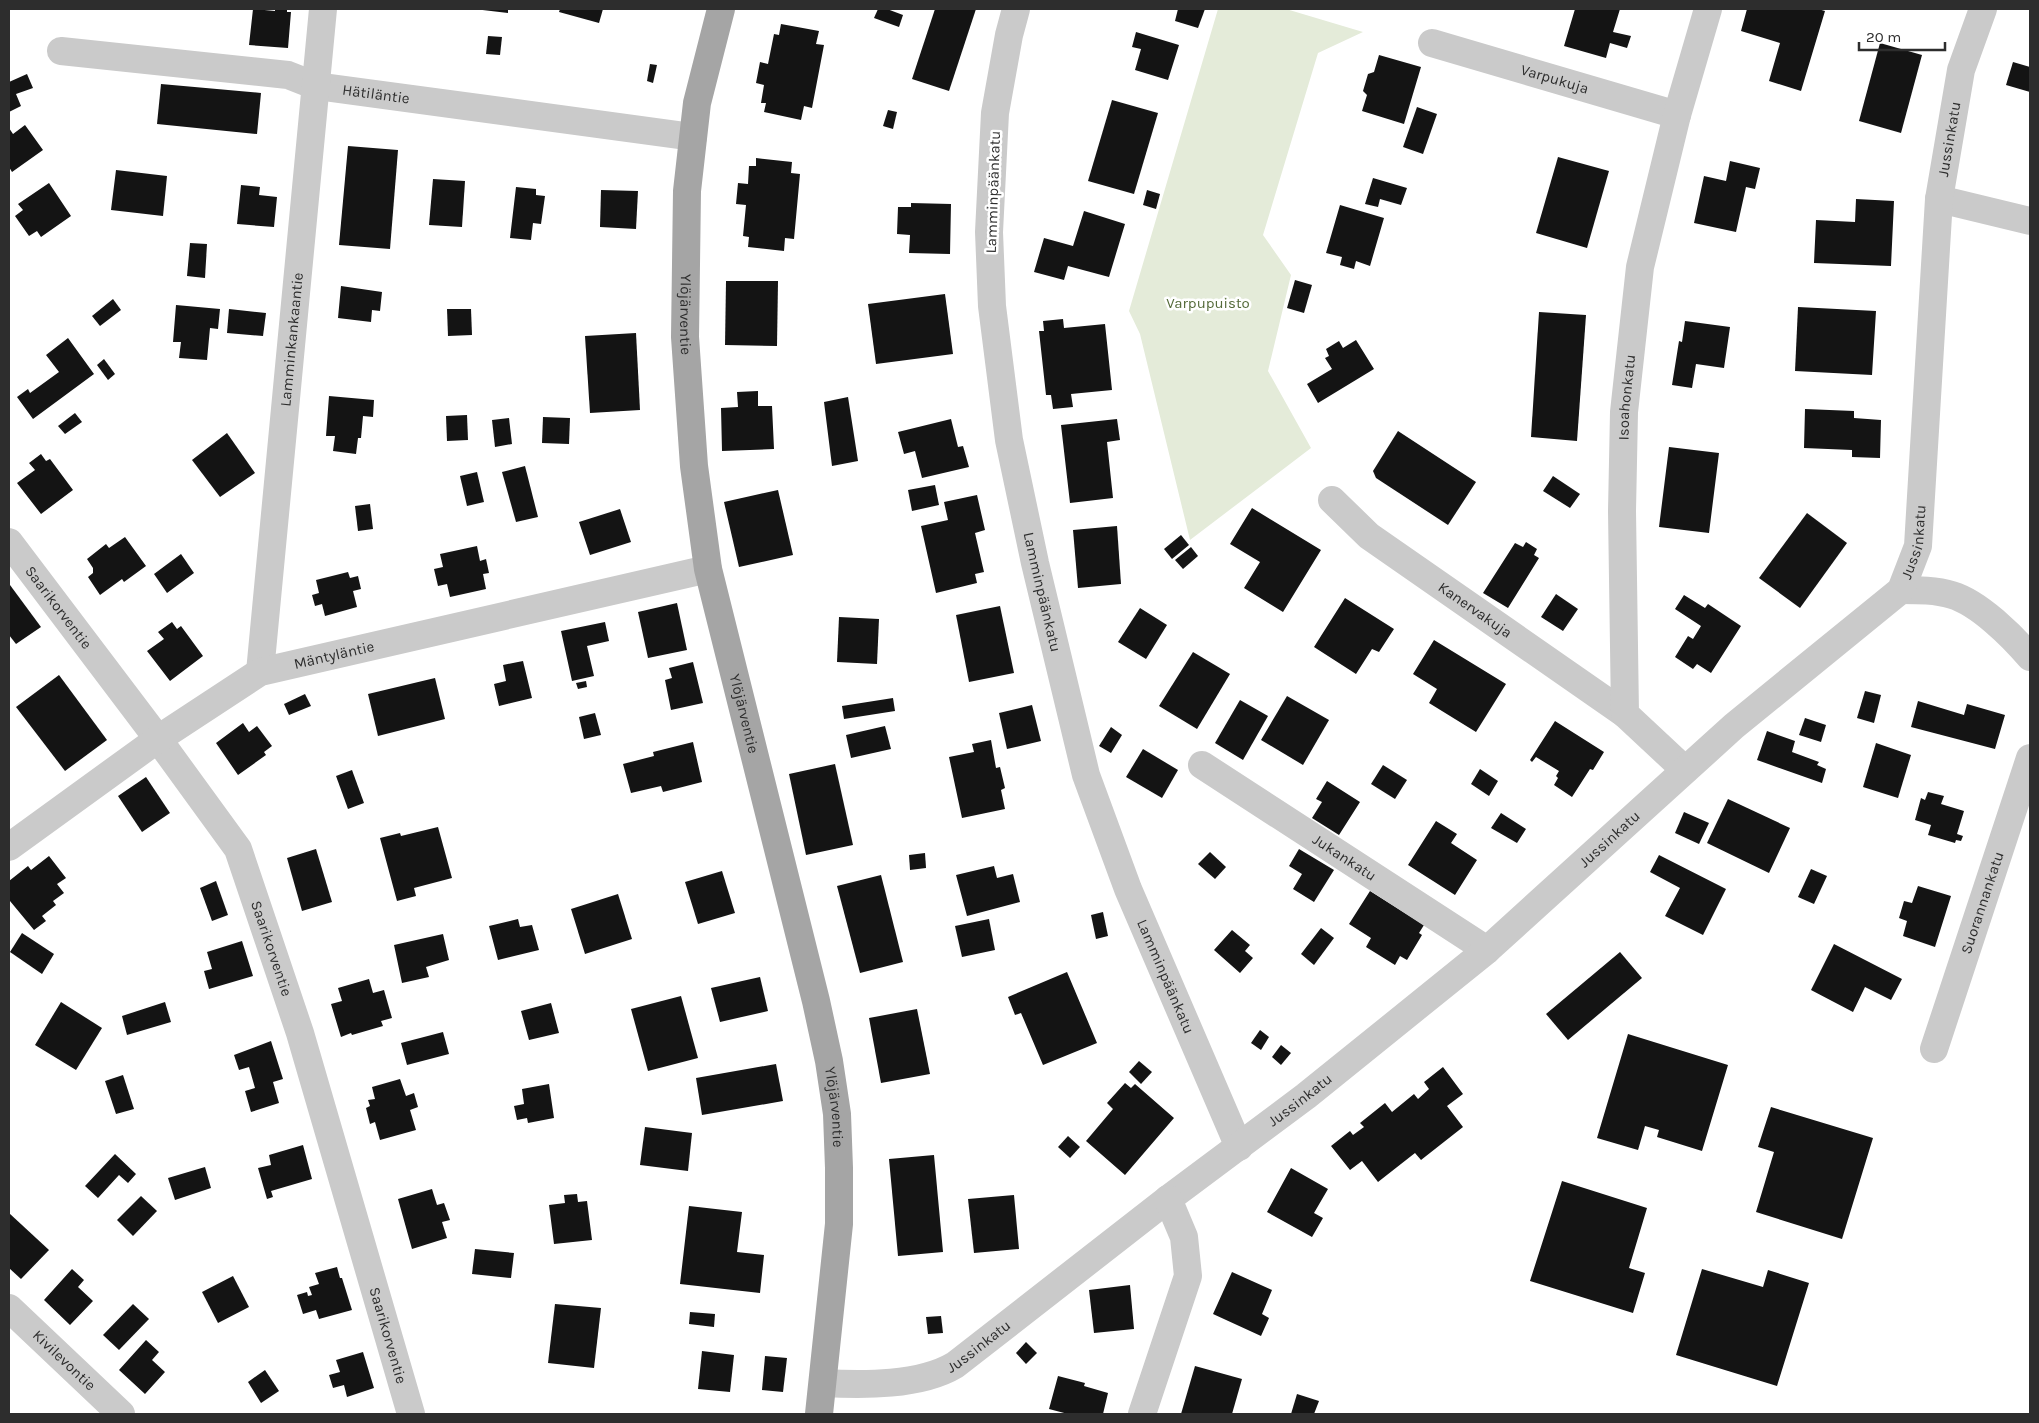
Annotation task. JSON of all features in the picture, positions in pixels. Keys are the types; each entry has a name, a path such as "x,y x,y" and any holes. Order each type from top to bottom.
{"main road":[{"name":"Ylöjärventie","path":"721,9 698,102 687,191 685,337 694,466 708,569 816,1001 834,1086 837,1114 839,1224 823,1383 818,1414"}],"street":[{"name":"Lamminkankaantie","path":"260,672 323,9"},
{"name":"Lamminpäänkatu","path":"1016,9 1009,35 995,112 989,232 992,306 1009,440 1035,563 1086,775 1128,889 1240,1147"},
{"name":"Isoahonkatu","path":"1625,714 1622,512 1624,412 1640,267 1677,115 1708,9"},
{"name":"Jussinkatu","path":"823,1383 866,1386 932,1375 947,1370 1168,1199 1240,1147 1487,950 1734,726 1902,590 1918,546 1920,529 1939,199 1961,70 1983,9"},
{"name":"Varpukuja","path":"1432,43 1677,115"},
{"name":"Hätiläntie","path":"61,51 288,75 316,86 693,137"},
{"path":"1939,199 2030,221"},
{"name":"Kanervakuja","path":"1332,500 1369,536 1625,714"},
{"name":"Saarikorventie","path":"9,542 158,739 238,849 300,1033 410,1414"},
{"name":"Mäntyläntie","path":"9,847 158,739 260,672 708,569"},
{"path":"1902,590 1952,594 1963,599 1990,618 2030,657"},
{"path":"1625,714 1686,770"},
{"name":"Suorannankatu","path":"1934,1049 2030,758"},
{"name":"Jukankatu","path":"1202,766 1487,950"},
{"path":"1142,1414 1188,1276 1184,1237 1168,1199"},
{"name":"Kivilevontie","path":"9,1308 121,1414"}],"green space":[{"name":"Varpupuisto","path":"1218,9 1286,9 1363,32 1318,53 1263,235 1291,275 1268,371 1311,448 1190,540 1140,334 1129,311"}],"building":[{"path":"253,9 275,11 275,9 287,9 287,12 291,12 288,48 249,45"},
{"path":"474,9 508,9 508,13"},
{"path":"560,9 603,9 599,23 559,12"},
{"path":"878,9 887,9 903,15 899,27 874,18"},
{"path":"935,9 976,9 949,91 912,79"},
{"path":"1178,9 1205,9 1198,28 1175,21"},
{"path":"1575,9 1620,9 1613,32 1631,36 1627,48 1610,43 1606,58 1564,46"},
{"path":"1747,9 1818,9 1825,11 1801,91 1769,81 1780,43 1741,31"},
{"path":"781,24 819,31 816,44 824,45 812,108 804,106 801,120 764,112 766,103 761,103 764,85 756,83 760,62 768,64 774,34 779,35"},
{"path":"1136,32 1179,45 1168,80 1135,70 1141,49 1132,47"},
{"path":"488,36 502,37 500,55 486,54"},
{"path":"1880,43 1922,55 1901,133 1859,121"},
{"path":"1379,55 1421,67 1404,124 1362,111 1367,95 1363,91 1368,74 1374,72"},
{"path":"2013,62 2030,67 2030,92 2006,85"},
{"path":"650,64 657,65 653,83 647,81"},
{"path":"27,74 33,88 16,94 21,106 9,112 9,82"},
{"path":"161,84 261,93 257,134 157,124"},
{"path":"1112,100 1158,113 1134,194 1088,181"},
{"path":"1417,107 1437,114 1423,154 1403,147"},
{"path":"888,110 897,112 893,129 883,126"},
{"path":"25,125 43,150 12,172 9,167 9,128 13,134"},
{"path":"348,146 398,150 390,249 339,245"},
{"path":"1558,157 1609,171 1587,248 1536,233"},
{"path":"756,158 792,162 791,173 800,174 794,239 785,238 784,251 748,247 749,237 743,236 746,205 736,204 738,183 748,184 749,166 756,166"},
{"path":"1730,161 1760,168 1755,189 1746,187 1736,232 1694,223 1704,176 1726,181"},
{"path":"116,170 167,176 163,216 111,210"},
{"path":"1373,178 1407,188 1401,205 1380,199 1378,207 1365,204"},
{"path":"433,179 465,181 462,227 429,225"},
{"path":"49,183 71,216 41,237 37,231 29,236 15,216 23,210 18,204"},
{"path":"241,185 260,187 259,195 277,197 274,227 237,224"},
{"path":"516,187 536,189 536,195 545,196 541,224 533,223 531,240 510,238"},
{"path":"601,190 638,191 636,229 600,227"},
{"path":"1147,190 1160,194 1156,209 1143,205"},
{"path":"1856,199 1894,201 1891,266 1814,263 1816,220 1855,222"},
{"path":"911,203 951,204 950,254 909,253 910,235 897,234 898,207 911,207"},
{"path":"1340,205 1384,218 1370,266 1356,261 1354,269 1340,265 1342,257 1326,253"},
{"path":"1084,211 1125,224 1109,277 1068,266 1064,280 1034,272 1044,238 1073,246"},
{"path":"190,243 207,244 205,278 187,276"},
{"path":"1295,280 1312,285 1304,313 1287,308"},
{"path":"726,281 778,281 777,346 725,345"},
{"path":"341,286 382,292 380,311 372,310 371,322 338,318"},
{"path":"945,294 953,354 876,364 868,304"},
{"path":"113,299 121,310 100,326 92,316"},
{"path":"176,305 220,309 218,329 210,328 207,360 179,358 181,342 173,342"},
{"path":"1798,307 1876,311 1872,375 1795,371"},
{"path":"229,309 266,313 263,336 227,333"},
{"path":"447,309 471,309 472,335 448,336"},
{"path":"1539,312 1586,315 1577,441 1531,437"},
{"path":"1063,319 1064,328 1105,324 1112,390 1071,394 1073,407 1053,409 1051,395 1046,395 1039,331 1044,331 1043,321"},
{"path":"1685,321 1730,327 1724,368 1696,364 1692,388 1672,385 1679,341 1682,342"},
{"path":"636,333 640,410 590,413 585,336"},
{"path":"68,338 94,374 33,419 17,397 28,389 30,393 59,372 46,355"},
{"path":"1356,340 1374,369 1318,403 1307,384 1332,369 1325,358 1329,356 1326,349 1339,341 1343,348"},
{"path":"104,359 115,374 108,380 97,365"},
{"path":"758,391 758,406 772,406 774,449 722,451 721,408 738,407 737,392"},
{"path":"329,396 374,400 373,417 363,416 361,438 358,438 356,454 333,451 335,436 326,436"},
{"path":"848,397 858,461 832,466 824,402"},
{"path":"1805,409 1854,411 1854,418 1881,420 1880,458 1852,457 1852,450 1804,448"},
{"path":"75,413 82,422 65,434 58,426"},
{"path":"467,415 468,440 447,441 446,416"},
{"path":"543,417 570,418 569,444 542,443"},
{"path":"509,418 512,444 495,447 492,420"},
{"path":"951,419 958,447 963,446 969,467 922,478 915,451 904,454 898,432"},
{"path":"1117,419 1120,440 1107,442 1113,498 1070,503 1061,425"},
{"path":"1398,431 1476,482 1448,525 1376,478 1373,471"},
{"path":"227,433 255,473 220,497 192,460"},
{"path":"1669,447 1719,453 1709,533 1659,527"},
{"path":"41,454 46,461 50,459 73,490 41,514 17,483 35,470 29,463"},
{"path":"525,466 538,517 516,522 502,472"},
{"path":"477,472 484,502 467,506 460,476"},
{"path":"1553,476 1580,494 1570,508 1543,491"},
{"path":"935,485 939,505 912,511 908,490"},
{"path":"778,490 793,555 739,567 724,502"},
{"path":"977,495 985,530 975,533 984,572 975,574 977,583 936,593 921,526 948,520 944,502"},
{"path":"370,504 373,529 358,531 355,506"},
{"path":"1252,508 1321,550 1283,612 1244,588 1260,562 1230,544"},
{"path":"620,509 631,542 590,555 579,522"},
{"path":"1807,513 1847,543 1800,608 1759,578"},
{"path":"1117,526 1121,584 1078,588 1073,530"},
{"path":"1181,535 1189,545 1172,559 1164,549"},
{"path":"125,537 146,566 124,582 122,579 100,595 88,577 93,573 93,568 87,559 106,544 109,548"},
{"path":"1526,542 1537,549 1534,555 1539,558 1508,608 1483,593 1515,543 1523,547"},
{"path":"477,546 480,561 486,559 489,573 483,574 486,589 450,597 447,584 438,586 434,569 443,567 440,554"},
{"path":"1191,547 1198,556 1183,569 1175,560"},
{"path":"181,554 194,573 167,593 154,574"},
{"path":"348,572 350,578 358,576 361,589 353,591 357,607 325,616 322,604 315,606 312,595 319,593 316,580"},
{"path":"10,585 41,627 16,644 9,635"},
{"path":"1556,594 1578,609 1563,631 1541,617"},
{"path":"1684,595 1705,608 1708,604 1741,626 1711,673 1697,664 1693,669 1675,657 1688,636 1693,639 1701,626 1675,609"},
{"path":"1345,598 1394,629 1379,652 1372,649 1356,674 1314,647"},
{"path":"677,603 687,650 648,658 638,612"},
{"path":"1000,606 1014,673 969,682 956,615"},
{"path":"1140,608 1167,625 1146,659 1118,642"},
{"path":"839,617 879,619 877,664 837,662"},
{"path":"172,622 177,629 181,626 203,656 170,681 147,651 164,639 158,632"},
{"path":"605,622 609,641 587,646 594,676 572,681 561,631"},
{"path":"1434,640 1506,684 1476,732 1429,703 1437,689 1413,674"},
{"path":"1193,652 1230,674 1197,729 1159,706"},
{"path":"523,661 532,698 499,706 494,684 506,681 503,665"},
{"path":"693,662 703,703 671,710 665,680 672,678 669,668"},
{"path":"59,675 107,740 65,771 16,707"},
{"path":"435,678 445,719 378,736 368,694"},
{"path":"586,681 587,687 578,689 576,683"},
{"path":"1865,691 1881,695 1874,723 1857,718"},
{"path":"305,694 311,706 289,715 284,704"},
{"path":"1287,696 1329,720 1303,765 1261,740"},
{"path":"893,698 895,711 844,719 842,706"},
{"path":"1240,700 1268,716 1243,760 1215,743"},
{"path":"1918,701 1964,715 1967,704 2005,715 1995,749 1911,727"},
{"path":"1032,705 1041,741 1007,749 999,713"},
{"path":"595,713 601,735 584,739 579,717"},
{"path":"1805,718 1826,725 1821,742 1799,735"},
{"path":"1555,721 1604,752 1593,770 1590,769 1572,797 1554,785 1559,771 1536,757 1532,762 1530,760"},
{"path":"243,723 249,732 257,726 272,746 264,752 266,755 238,775 216,743"},
{"path":"885,726 891,749 851,758 846,735"},
{"path":"1111,727 1122,735 1111,753 1099,746"},
{"path":"1767,731 1795,741 1792,752 1819,762 1817,765 1826,769 1822,783 1757,760"},
{"path":"991,740 996,768 1000,767 1005,788 1001,790 1005,809 962,818 949,757 974,752 972,744"},
{"path":"693,742 702,782 663,792 661,786 631,793 623,764 654,756 653,752"},
{"path":"1876,743 1911,755 1898,798 1863,787"},
{"path":"1143,749 1178,770 1162,798 1126,777"},
{"path":"835,764 853,845 806,855 789,774"},
{"path":"1383,765 1407,780 1395,799 1371,784"},
{"path":"1480,769 1498,781 1489,796 1471,784"},
{"path":"352,770 364,803 348,809 336,776"},
{"path":"146,777 170,813 142,832 118,796"},
{"path":"1327,781 1360,802 1339,835 1312,818 1322,802 1316,799"},
{"path":"1928,792 1944,796 1941,804 1964,811 1957,834 1963,836 1961,841 1956,840 1955,843 1928,835 1931,825 1915,820 1921,798 1925,800"},
{"path":"1728,799 1790,828 1769,873 1707,843"},
{"path":"1684,812 1709,823 1699,844 1675,833"},
{"path":"1501,813 1526,829 1517,843 1491,828"},
{"path":"1436,821 1457,834 1451,843 1477,860 1455,895 1408,865"},
{"path":"438,827 452,878 414,888 416,896 397,901 380,838 400,833 401,836"},
{"path":"316,849 332,902 302,911 287,858"},
{"path":"1299,849 1334,870 1314,902 1293,889 1302,874 1289,866"},
{"path":"1210,852 1226,867 1215,879 1198,864"},
{"path":"925,853 926,868 910,870 909,855"},
{"path":"1659,855 1726,889 1703,935 1665,916 1680,888 1650,872"},
{"path":"49,856 66,878 57,884 64,893 53,901 56,905 42,916 46,921 34,930 10,901 9,903 9,881 28,866 31,870"},
{"path":"994,866 997,878 1013,874 1020,902 967,916 956,875"},
{"path":"1811,869 1827,876 1814,904 1798,897"},
{"path":"722,871 735,913 698,924 685,882"},
{"path":"881,875 903,962 860,973 837,886"},
{"path":"216,881 228,915 212,921 200,888"},
{"path":"1918,886 1951,896 1935,947 1903,936 1907,921 1899,918 1904,901 1912,903"},
{"path":"1370,891 1424,925 1419,933 1422,935 1407,960 1400,956 1395,965 1366,947 1371,938 1349,924"},
{"path":"618,894 632,939 585,954 571,909"},
{"path":"1103,912 1108,936 1096,939 1091,915"},
{"path":"518,919 520,927 532,925 539,950 498,960 489,926"},
{"path":"989,919 995,950 962,957 955,926"},
{"path":"1321,928 1334,938 1314,965 1301,954"},
{"path":"1232,930 1250,945 1245,951 1253,958 1240,973 1214,950"},
{"path":"22,933 54,954 42,974 10,952"},
{"path":"443,934 449,960 426,967 429,977 402,983 394,945"},
{"path":"242,941 253,976 209,989 204,971 212,969 207,952"},
{"path":"1834,944 1902,979 1891,1000 1865,987 1853,1012 1811,990"},
{"path":"1620,952 1642,978 1568,1040 1546,1014"},
{"path":"1067,972 1097,1043 1043,1065 1021,1013 1015,1015 1008,997"},
{"path":"760,977 768,1011 720,1022 711,988"},
{"path":"369,979 373,993 384,990 392,1018 381,1021 383,1026 341,1037 331,1004 342,1001 338,988"},
{"path":"681,996 698,1058 648,1071 631,1009"},
{"path":"61,1002 102,1028 76,1070 35,1045"},
{"path":"165,1002 171,1022 127,1035 122,1016"},
{"path":"551,1003 559,1033 529,1040 521,1011"},
{"path":"917,1009 930,1074 881,1083 869,1018"},
{"path":"1260,1030 1269,1037 1261,1050 1251,1043"},
{"path":"443,1032 449,1054 407,1065 401,1043"},
{"path":"1628,1034 1728,1065 1702,1151 1657,1137 1659,1130 1645,1126 1638,1150 1597,1138"},
{"path":"271,1041 283,1079 273,1082 279,1103 251,1112 245,1091 255,1088 249,1067 239,1070 234,1055"},
{"path":"1281,1045 1291,1053 1281,1065 1272,1057"},
{"path":"1139,1061 1152,1072 1141,1084 1129,1072"},
{"path":"776,1064 783,1101 702,1115 696,1078"},
{"path":"1443,1067 1463,1094 1447,1106 1463,1127 1421,1160 1415,1153 1378,1182 1362,1161 1350,1170 1331,1146 1350,1131 1353,1135 1364,1127 1360,1123 1385,1103 1392,1112 1414,1094 1418,1099 1429,1089 1424,1082"},
{"path":"123,1075 134,1109 116,1114 105,1081"},
{"path":"400,1079 406,1096 414,1093 418,1107 410,1110 416,1130 380,1140 375,1122 370,1124 366,1108 370,1106 368,1100 375,1099 372,1087"},
{"path":"1125,1083 1131,1088 1135,1084 1174,1118 1125,1175 1086,1141 1113,1109 1107,1103"},
{"path":"549,1084 554,1118 528,1123 527,1118 517,1120 514,1106 524,1104 522,1089"},
{"path":"1771,1107 1873,1138 1842,1239 1756,1212 1774,1152 1758,1147"},
{"path":"645,1127 692,1133 688,1171 640,1165"},
{"path":"1068,1136 1080,1147 1070,1158 1058,1147"},
{"path":"303,1145 312,1179 271,1191 273,1197 267,1199 258,1168 271,1165 269,1155"},
{"path":"115,1154 136,1174 128,1183 119,1175 98,1198 85,1186"},
{"path":"934,1155 943,1252 898,1256 889,1159"},
{"path":"205,1167 211,1188 175,1200 168,1178"},
{"path":"1291,1168 1328,1189 1314,1213 1323,1218 1312,1237 1267,1212"},
{"path":"1562,1181 1647,1208 1629,1268 1645,1273 1633,1313 1530,1281"},
{"path":"432,1189 437,1205 444,1203 450,1220 442,1222 447,1238 412,1249 398,1199"},
{"path":"577,1194 578,1202 587,1201 592,1240 554,1244 549,1205 565,1203 564,1195"},
{"path":"1014,1195 1019,1249 974,1253 968,1199"},
{"path":"141,1196 157,1211 133,1236 117,1220"},
{"path":"689,1206 742,1212 737,1252 764,1255 760,1293 680,1284"},
{"path":"9,1213 49,1250 21,1279 9,1268"},
{"path":"475,1249 514,1253 511,1278 472,1274"},
{"path":"337,1267 352,1310 319,1319 316,1310 303,1314 297,1295 307,1292 308,1296 312,1295 309,1287 319,1284 315,1273"},
{"path":"72,1269 84,1280 78,1287 93,1301 70,1325 44,1300"},
{"path":"1702,1269 1763,1287 1768,1270 1809,1283 1777,1386 1676,1355"},
{"path":"1232,1272 1272,1290 1262,1314 1269,1318 1261,1336 1213,1314"},
{"path":"233,1276 249,1307 218,1323 202,1292"},
{"path":"1130,1285 1134,1329 1094,1333 1089,1290"},
{"path":"133,1304 149,1319 119,1350 103,1335"},
{"path":"555,1304 601,1308 594,1368 548,1363"},
{"path":"690,1312 715,1314 714,1327 689,1324"},
{"path":"941,1316 943,1333 928,1334 926,1317"},
{"path":"146,1340 159,1352 152,1360 165,1372 145,1394 119,1370"},
{"path":"1026,1342 1037,1353 1026,1364 1016,1353"},
{"path":"702,1351 734,1355 730,1392 698,1389"},
{"path":"363,1352 374,1388 347,1397 344,1385 333,1388 329,1375 340,1372 336,1360"},
{"path":"765,1356 787,1358 783,1392 762,1390"},
{"path":"1195,1366 1242,1379 1232,1414 1181,1414"},
{"path":"265,1370 279,1391 261,1403 248,1382"},
{"path":"1058,1376 1085,1383 1084,1386 1108,1393 1103,1414 1068,1414 1049,1409"},
{"path":"1297,1394 1319,1401 1314,1414 1291,1414"}]}
